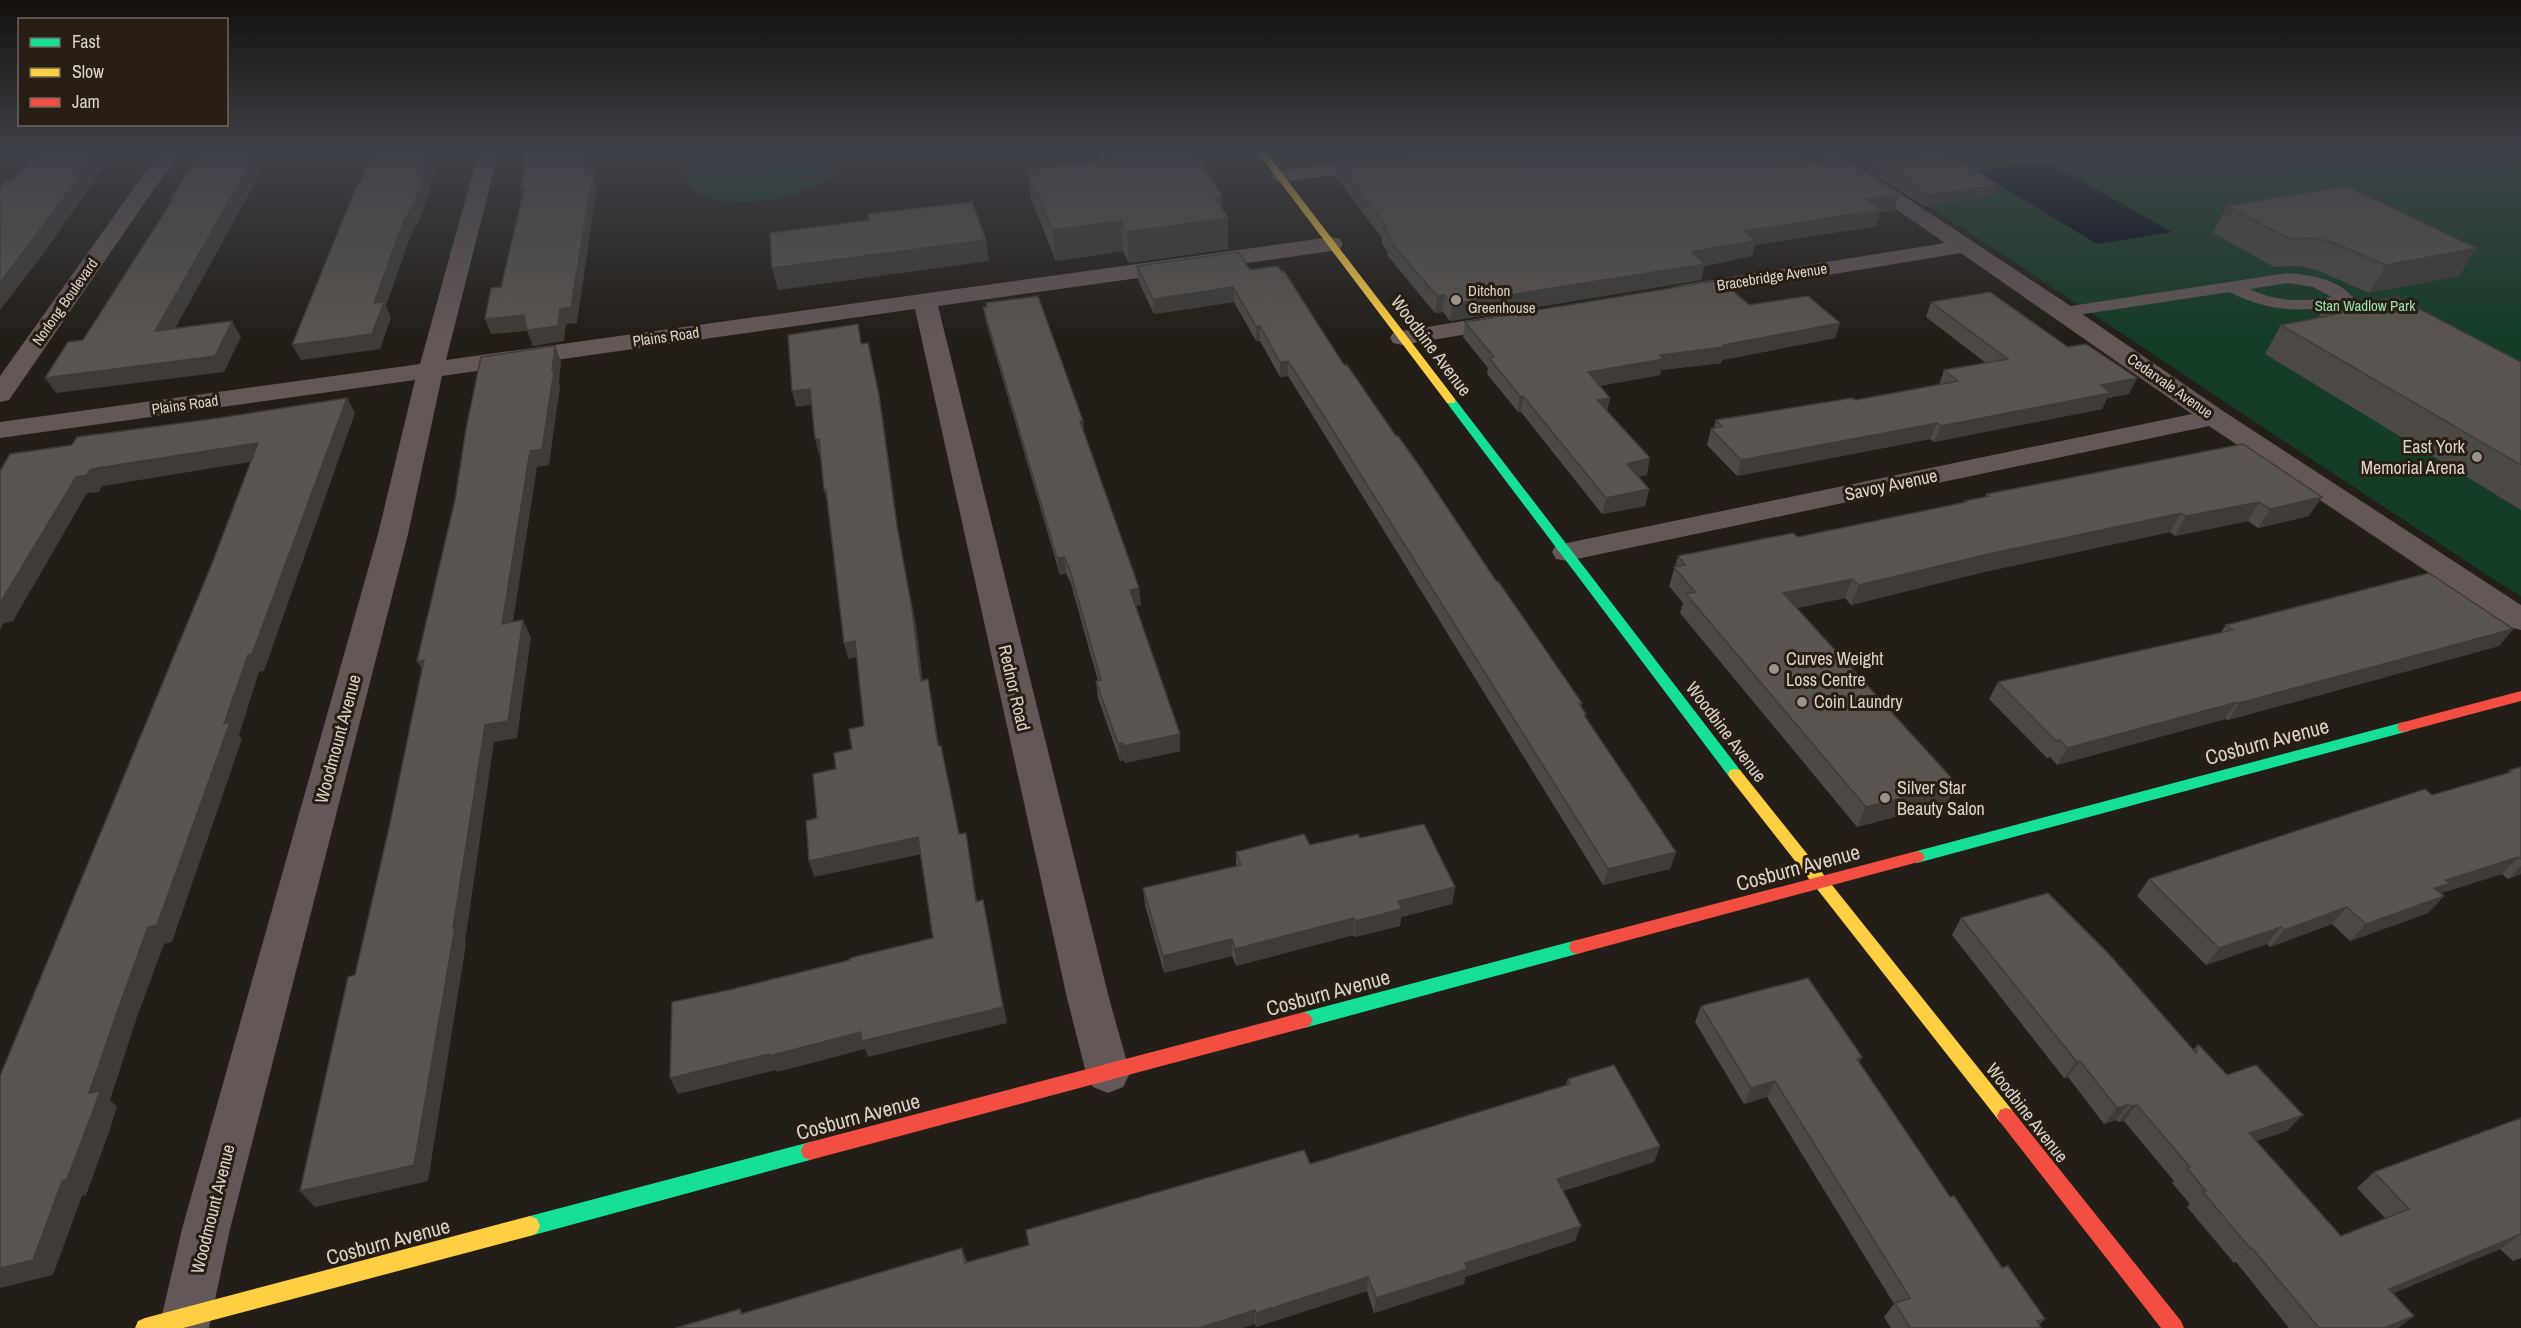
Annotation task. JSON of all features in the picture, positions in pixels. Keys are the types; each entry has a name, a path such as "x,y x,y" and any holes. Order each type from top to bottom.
{"street":[{"name":"Norlong Boulevard","path":"0,394 128,212"},
{"name":"Woodmount Avenue","path":"172,1324 206,1229 393,534 430,370 472,212"},
{"name":"Woodbine Avenue","path":"1308,212 1785,840 1821,882 2174,1328"},
{"name":"Cedarvale Avenue","path":"1914,212 2064,312 2214,417 2521,620"},
{"name":"Plains Road","path":"0,430 1332,244"},
{"name":"Bracebridge Avenue","path":"1662,296 1965,246"},
{"name":"Rednor Road","path":"925,302 1088,998 1108,1073"},
{"path":"1402,338 1533,316"},
{"name":"Savoy Avenue","path":"1567,552 2214,417"},
{"name":"Cosburn Avenue","path":"172,1324 2521,696"}],"lane":[{"path":"2064,312 2288,278 2307,279 2332,287 2346,299 2296,307 2251,297 2233,287"}],"green space":[{"name":"Stan Wadlow Park","path":"1938,212 2521,212 2521,596"}],"water":[{"path":"2044,212 2136,212 2172,232 2097,244"}],"building":[{"path":"0,212 53,212 34,238 0,282"},
{"path":"165,212 223,212 155,331 232,321 215,356 45,378 68,342 83,340"},
{"path":"346,212 409,212 404,220 374,303 384,302 372,334 292,345"},
{"path":"519,212 586,212 571,307 560,309 558,326 527,330 524,315 485,319 491,288 501,287"},
{"path":"976,212 986,240 772,268 770,233 869,220 868,214"},
{"path":"1045,212 1224,212 1228,218 1127,232 1121,221 1052,230"},
{"path":"1375,212 1868,212 1744,231 1756,240 1692,252 1705,264 1452,304 1444,295 1437,296 1388,239 1391,238 1383,228 1387,227"},
{"path":"2238,212 2401,212 2476,248 2386,265 2332,242 2313,238 2289,239"},
{"path":"1238,252 1250,270 1278,266 1282,272 1284,271 1344,365 1347,365 1418,464 1496,581 1582,703 1579,704 1586,714 1584,715 1676,852 1608,869 1322,413 1288,361 1280,362 1260,326 1256,326 1233,287 1153,299 1137,266"},
{"path":"1721,280 1749,305 1808,296 1840,323 1723,345 1725,347 1660,355 1664,359 1588,372 1610,398 1597,400 1650,458 1627,464 1649,489 1606,498 1489,358 1494,357 1465,322"},
{"path":"1990,292 2068,347 2086,344 2137,378 2101,385 2110,393 1941,426 1937,423 1741,460 1711,429 1722,426 1716,420 1852,398 1856,400 1958,381 1944,370 2008,359 1931,302"},
{"path":"1038,296 1139,588 1130,590 1180,734 1123,746 1123,743 1118,744 1096,681 1101,680 1069,567 1064,557 1057,558 983,307 987,307 986,303"},
{"path":"2397,297 2521,362 2521,465 2281,325 2334,315 2324,309"},
{"path":"858,324 861,344 868,343 879,395 921,681 928,679 938,746 941,746 959,834 966,833 976,902 983,900 1003,1007 862,1041 861,1032 670,1078 672,1002 729,990 933,938 918,837 809,861 806,821 817,818 813,774 836,769 834,753 852,749 849,729 864,726 855,641 844,643 826,490 824,490 819,439 815,439 810,389 792,391 788,335"},
{"path":"555,346 552,371 554,371 542,449 530,451 502,624 523,620 508,721 485,725 453,928 455,927 414,1165 300,1191 348,977 355,975 389,828 424,660 417,661 455,500 466,429 481,357"},
{"path":"347,398 252,654 248,655 224,724 230,722 157,925 148,927 121,1001 89,1093 100,1091 67,1179 62,1181 33,1260 0,1268 0,1076 211,566 258,443 97,468 90,470 87,475 76,477 0,603 0,471 10,454 72,445 77,437"},
{"path":"2243,444 2322,497 2270,509 2259,502 2186,516 2181,513 1993,553 1859,585 1852,579 1783,593 1957,784 1866,807 1686,594 1695,592 1674,567 1685,565 1678,556 1793,533 1798,537 1966,502 1989,496 1987,494"},
{"path":"2429,573 2513,629 2067,748 2060,740 2056,741 1998,682 2233,630 2226,625"},
{"path":"2521,767 2521,859 2518,857 2446,880 2450,884 2434,888 2444,896 2366,924 2347,907 2284,930 2281,927 2219,948 2149,879 2425,789 2432,795 2512,772 2510,770"},
{"path":"1424,824 1455,887 1398,901 1402,909 1355,921 1354,918 1235,949 1232,939 1163,956 1143,888 1241,865 1236,852 1304,834 1310,845 1358,834 1360,838"},
{"path":"2048,893 2108,953 2196,1053 2198,1044 2227,1075 2256,1065 2303,1115 2249,1133 2341,1236 2409,1209 2374,1172 2521,1118 2521,1234 2389,1289 2414,1316 2384,1328 2319,1328 2202,1191 2206,1191 2187,1168 2190,1167 2137,1105 2129,1104 2117,1108 1961,918"},
{"path":"1808,978 1862,1057 1857,1059 1950,1197 1954,1196 2002,1268 2008,1266 2045,1319 2037,1321 2041,1328 1910,1328 1895,1303 1910,1298 1775,1081 1751,1088 1701,1006"},
{"path":"1614,1065 1660,1146 1557,1179 1581,1226 1465,1263 1467,1269 1376,1298 1368,1277 1256,1313 1255,1310 1199,1328 676,1328 740,1309 741,1314 962,1248 965,1263 1029,1245 1026,1230 1304,1150 1310,1164 1570,1084 1568,1079"}],"traffic: fast":[{"path":"1451,401 1735,774"},
{"path":"1917,857 2404,727"},
{"path":"1304,1020 1577,947"},
{"path":"530,1226 810,1151"}],"traffic: slow":[{"path":"1307,212 1451,401"},
{"path":"1735,774 2006,1116"},
{"path":"145,1328 530,1226"}],"traffic: jam":[{"path":"2404,727 2521,696"},
{"path":"1577,947 1917,857"},
{"path":"810,1151 1304,1020"},
{"path":"2006,1116 2174,1328"}],"place":[{"name":"Ditchon Greenhouse","path":"1456,300"},
{"name":"East York Memorial Arena","path":"2477,457"},
{"name":"Curves Weight Loss Centre","path":"1774,669"},
{"name":"Coin Laundry","path":"1802,702"},
{"name":"Silver Star Beauty Salon","path":"1885,798"}]}
